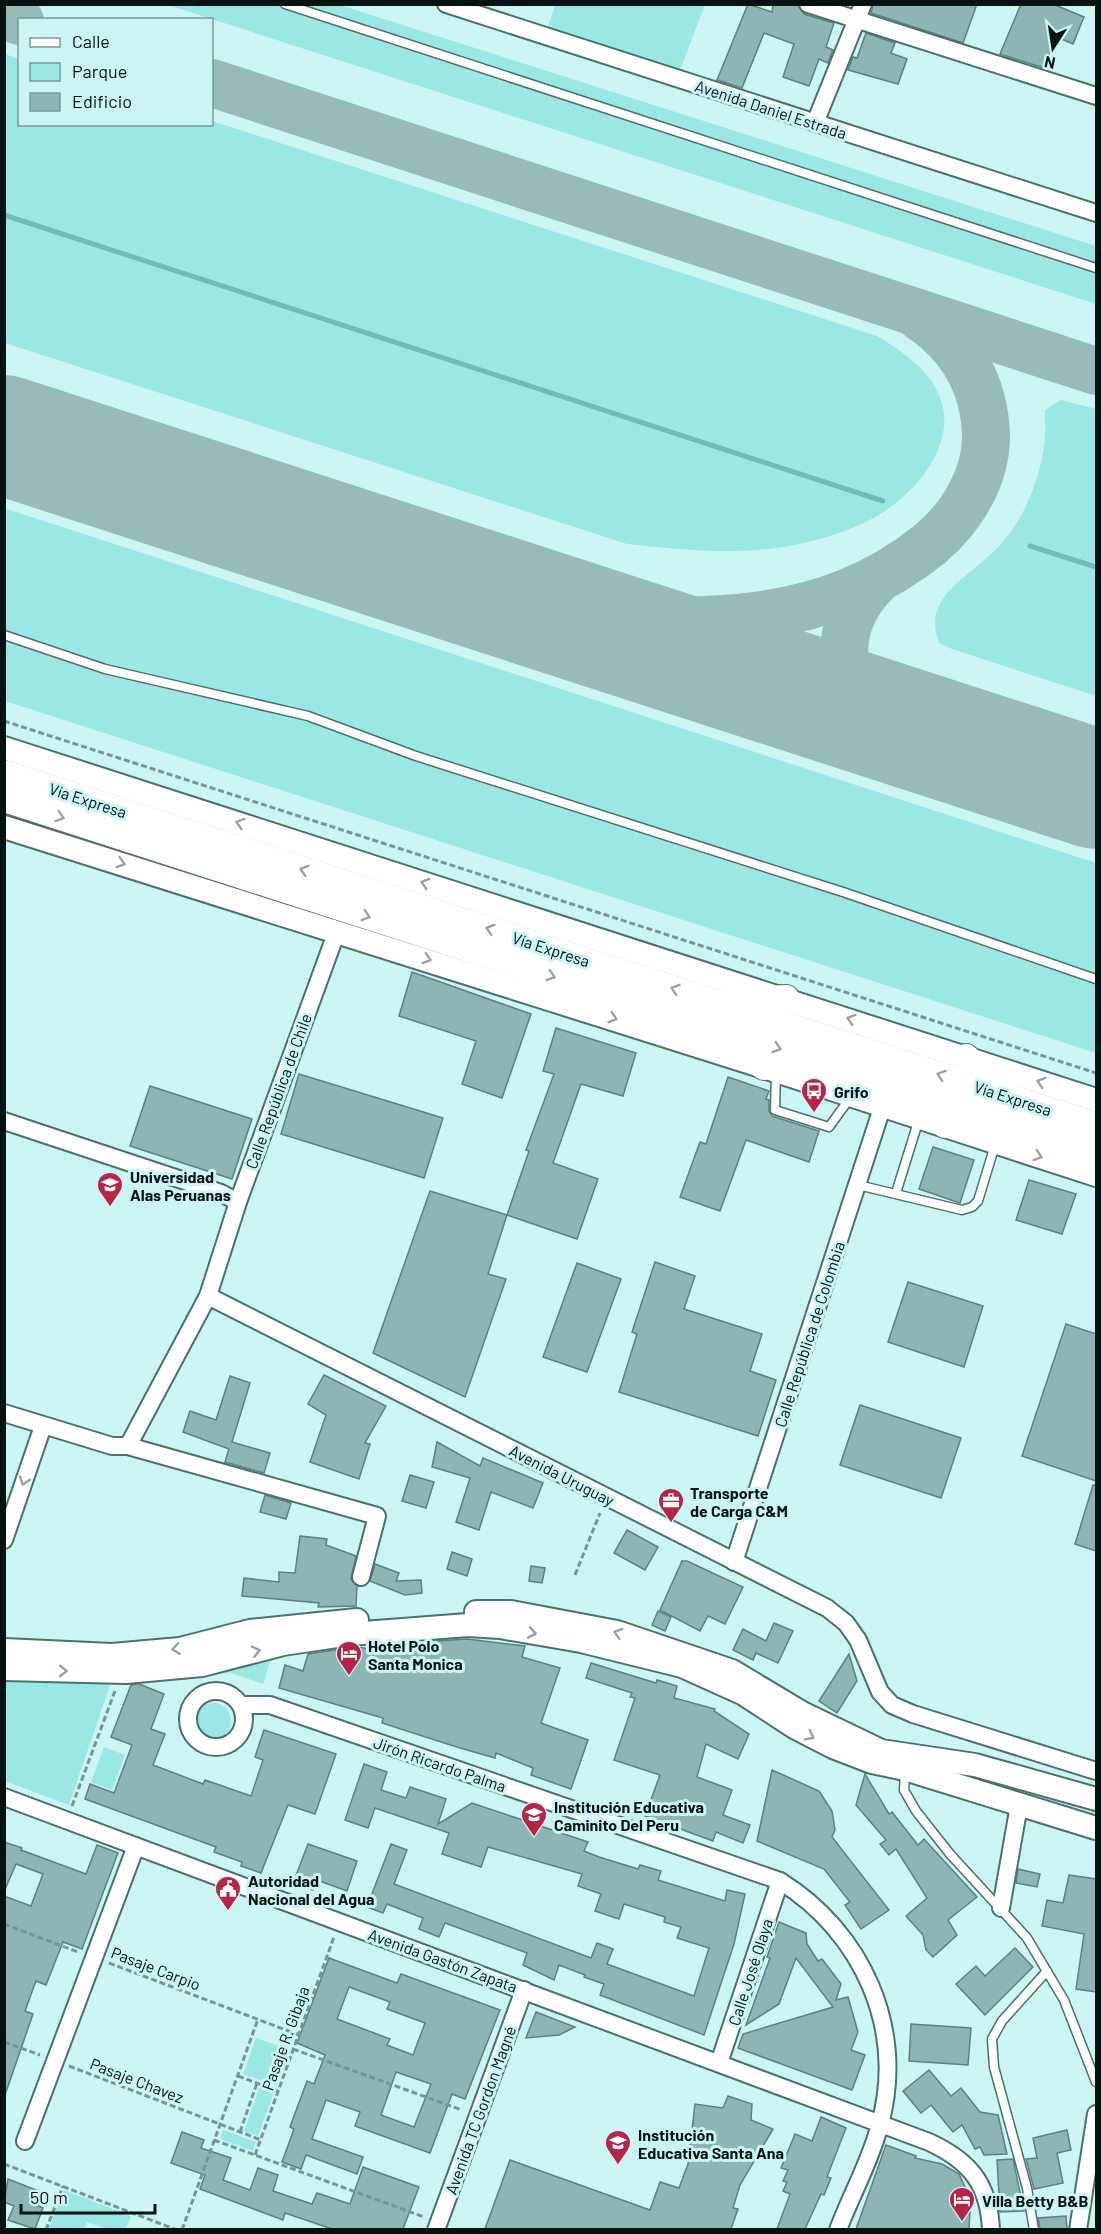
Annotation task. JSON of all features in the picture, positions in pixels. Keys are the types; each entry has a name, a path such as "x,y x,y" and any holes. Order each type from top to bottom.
{"main road":[{"name":"Vía Expresa","path":"4,748 786,998 1096,1100"},
{"name":"Vía Expresa","path":"4,773 716,1002 1004,1121 1096,1175"},
{"name":"Vía Expresa","path":"4,800 1096,1151"},
{"path":"4,827 945,1125 1004,1121 966,1057"},
{"path":"716,1002 786,998"},
{"path":"711,1027 770,1069"},
{"name":"Vía Expresa","path":"1004,1121 1096,1125"},
{"path":"4,1650 112,1655 180,1649 250,1631 304,1623 454,1612 511,1612 617,1632 732,1671 802,1713 881,1751 975,1765 1072,1798 1096,1811"},
{"path":"4,1669 126,1672 202,1665 283,1644 350,1634 468,1625 501,1627 581,1641 682,1666 744,1694 796,1728 833,1748 872,1762 905,1769 1096,1828"},
{"path":"905,1769 954,1773 1072,1798 1096,1799"}],"street":[{"name":"Avenida Daniel Estrada","path":"446,4 1096,213"},
{"path":"808,4 860,12 1096,96"},
{"path":"815,123 860,12"},
{"name":"Calle República de Chile","path":"128,1446 207,1296 238,1202 337,931"},
{"name":"Calle República de Colombia","path":"734,1562 883,1106"},
{"path":"4,1121 221,1193 238,1202"},
{"name":"Avenida Uruguay","path":"207,1296 827,1608 846,1623 858,1640 880,1692 892,1705 1096,1771"},
{"path":"4,1413 112,1446 128,1446 377,1516 361,1577"},
{"path":"4,1540 43,1426"},
{"name":"Jirón Ricardo Palma","path":"241,1705 270,1705 780,1881 802,1895 835,1926 858,1959 880,2007 889,2060 880,2124 838,2229"},
{"name":"Avenida Gastón Zapata","path":"4,1797 952,2152 972,2170 990,2209 991,2229"},
{"path":"1001,1908 1019,1805"},
{"path":"25,2141 136,1846"},
{"name":"Calle José Olaya","path":"719,2063 780,1881"},
{"name":"Avenida TC Gordon Magné","path":"432,2224 524,1990"},
{"path":"1078,2229 1096,2114"}],"lane":[{"path":"285,4 1096,268"},
{"path":"4,635 105,669 308,716 416,756 843,892 1096,979"},
{"path":"770,1069 775,1110 829,1126 852,1095"},
{"path":"896,1193 920,1117"},
{"path":"858,1185 962,1210 972,1208 978,1201 1004,1121"},
{"path":"905,1769 904,1790 916,1811 950,1854 1028,1938 1064,2000 1096,2082"},
{"path":"1034,2229 1027,2188 994,2067 992,2039 1002,2021 1047,1971"}],"path":[{"path":"4,721 1096,1073"},
{"path":"574,1575 599,1516"},
{"path":"71,1809 115,1689"},
{"name":"Pasaje Carpio","path":"4,1924 298,2035"},
{"name":"Pasaje R. Gibaja","path":"255,2155 337,1930"},
{"name":"Pasaje R. Gibaja","path":"182,2229 258,2019"},
{"name":"Pasaje Chavez","path":"4,2042 261,2140"},
{"path":"293,2049 467,2112"},
{"path":"237,2076 278,2091"},
{"path":"240,2132 257,2083"},
{"path":"214,2140 432,2224"},
{"path":"4,2164 177,2229"},
{"path":"46,2229 63,2186"}],"green space":[{"path":"555,4 705,5 680,70 548,27"},
{"path":"168,5 340,5 1096,246 1096,304 213,18"},
{"path":"5,54 18,59 18,126 213,126 213,121 877,336 913,361 928,377 939,395 944,413 944,431 939,448 919,480 906,494 868,521 827,537 795,545 732,551 690,550 627,544 5,343"},
{"path":"1061,400 1096,409 1096,696 952,649 939,643 935,629 939,606 945,596 995,550 1021,516 1040,465 1045,438 1045,410"},
{"path":"4,508 1096,863 1096,1053 5,701"},
{"path":"271,1659 263,1684 231,1673 212,1674"},
{"path":"4,1682 111,1682 69,1805 5,1781"},
{"path":"213,1703 226,1708 231,1721 226,1734 213,1739 200,1734 195,1721 200,1708"},
{"path":"104,1747 125,1755 112,1790 91,1782"},
{"path":"256,2038 290,2050 277,2086 243,2074"},
{"path":"259,2088 274,2093 258,2136 244,2131"},
{"path":"223,2130 256,2142 253,2151 220,2139"},
{"path":"64,2190 131,2216 126,2229 107,2229 87,2222 84,2229 49,2228"}],"building":[{"path":"748,4 772,12 773,4 798,4 804,14 834,23 826,47 833,50 828,63 819,59 809,86 783,77 794,44 764,33 742,88 717,80"},
{"path":"873,4 977,4 963,43 871,13"},
{"path":"1021,4 1053,4 1084,17 1073,44 1057,37 1044,68 1000,54"},
{"path":"866,33 895,43 891,53 907,59 898,84 848,70 853,57 857,58"},
{"path":"412,972 531,1014 502,1098 462,1084 476,1041 399,1016"},
{"path":"556,1028 636,1053 623,1096 581,1084 553,1163 598,1179 577,1239 507,1215 529,1151 526,1150 554,1074 543,1071"},
{"path":"299,1074 443,1118 424,1178 281,1134"},
{"path":"728,1077 769,1091 766,1099 769,1100 769,1111 772,1116 819,1131 809,1162 746,1140 720,1211 680,1197 700,1142 706,1144"},
{"path":"150,1086 252,1119 232,1179 130,1146"},
{"path":"933,1147 974,1160 960,1203 919,1189"},
{"path":"1029,1180 1076,1194 1062,1234 1016,1220"},
{"path":"430,1191 507,1215 488,1274 506,1279 465,1397 373,1353"},
{"path":"655,1262 695,1276 684,1309 762,1334 750,1371 776,1380 758,1436 619,1392 637,1334 632,1332"},
{"path":"577,1263 621,1279 587,1372 543,1357"},
{"path":"908,1282 983,1306 964,1367 888,1342"},
{"path":"1066,1324 1096,1334 1096,1481 1022,1456"},
{"path":"324,1375 386,1406 365,1443 370,1444 359,1479 310,1462 326,1415 308,1404"},
{"path":"230,1376 250,1383 232,1442 270,1453 264,1473 225,1462 229,1449 183,1432 190,1411 216,1420"},
{"path":"860,1405 961,1438 941,1498 840,1465"},
{"path":"437,1442 480,1466 483,1458 543,1483 533,1508 491,1492 479,1530 456,1522 470,1478 432,1467"},
{"path":"410,1475 434,1482 426,1508 402,1501"},
{"path":"1093,1485 1096,1485 1096,1551 1075,1544"},
{"path":"265,1495 291,1503 286,1519 260,1512"},
{"path":"627,1530 658,1547 645,1570 614,1553"},
{"path":"300,1536 327,1539 326,1545 356,1556 351,1579 357,1586 356,1606 318,1607 319,1603 242,1596 244,1578 279,1582 279,1572 295,1573"},
{"path":"452,1552 472,1559 467,1576 447,1569"},
{"path":"682,1561 687,1561 743,1587 725,1624 708,1616 700,1631 660,1610"},
{"path":"375,1564 399,1573 396,1581 421,1580 422,1593 405,1595 370,1581"},
{"path":"531,1566 545,1568 542,1583 529,1581"},
{"path":"658,1611 671,1617 665,1631 652,1625"},
{"path":"774,1623 793,1631 778,1663 756,1653 753,1660 733,1650 743,1629 766,1641"},
{"path":"467,1639 525,1646 522,1657 560,1668 541,1723 588,1740 571,1789 531,1775 533,1768 496,1753 495,1758 460,1748 382,1723 383,1718 279,1688 285,1665 303,1671 308,1654 341,1649 357,1653 358,1647 376,1650 377,1645"},
{"path":"849,1654 857,1681 837,1713 819,1701"},
{"path":"591,1663 656,1683 657,1680 677,1686 674,1698 715,1709 714,1711 749,1734 738,1759 706,1744 697,1777 732,1790 723,1815 750,1825 743,1843 716,1832 713,1841 645,1816 660,1775 614,1760 635,1698 630,1697 632,1693 586,1678"},
{"path":"139,1684 164,1694 151,1729 165,1734 153,1765 203,1784 205,1780 251,1796 263,1760 255,1757 264,1730 336,1754 315,1814 288,1805 261,1873 241,1866 242,1862 214,1852 216,1847 85,1799 90,1784 114,1793 132,1745 111,1737 131,1685"},
{"path":"364,1764 387,1772 381,1790 406,1798 410,1787 446,1799 438,1824 472,1803 588,1842 584,1851 599,1857 638,1869 640,1865 661,1871 658,1880 725,1901 727,1890 745,1894 734,1944 704,2035 600,1995 604,1984 559,1965 554,1980 523,1965 527,1953 445,1923 439,1937 419,1929 423,1918 387,1904 383,1913 367,1907 391,1844 407,1850 394,1884 591,1958 597,1943 613,1949 607,1964 694,1996 709,1948 677,1938 681,1927 664,1922 665,1917 624,1904 619,1919 595,1911 601,1894 578,1886 582,1874 488,1847 481,1867 442,1854 449,1833 375,1808 368,1828 345,1820"},
{"path":"772,1770 819,1791 832,1811 835,1830 832,1837 889,1910 861,1929 845,1905 850,1902 824,1869 757,1841"},
{"path":"865,1774 889,1814 892,1812 918,1845 924,1839 977,1897 948,1920 957,1935 933,1957 926,1950 923,1935 906,1916 927,1898 896,1849 889,1855 880,1844 886,1840 856,1805"},
{"path":"4,1842 86,1874 97,1845 118,1853 82,1949 63,1942 46,1985 36,1981 25,2011 33,2014 5,2095 4,1896 31,1906 43,1874 16,1864 4,1892"},
{"path":"308,1844 357,1861 347,1891 317,1880 313,1890 293,1883"},
{"path":"1018,1869 1040,1874 1037,1887 1016,1883"},
{"path":"1069,1875 1096,1879 1096,1992 1076,1989 1084,1934 1042,1926 1047,1900 1063,1903"},
{"path":"779,1922 806,1933 807,1944 818,1961 822,1959 841,1984 836,2000 848,1997 858,2032 851,2050 865,2055 852,2090 738,2048 743,2034 833,2007 796,1958 779,2004 746,2025 770,1958 767,1957"},
{"path":"1015,1948 1033,1967 985,2015 956,1984 976,1966 985,1976"},
{"path":"329,1958 397,1983 401,1974 500,2010 465,2099 452,2094 430,2153 355,2126 360,2112 326,2100 312,2139 363,2157 357,2174 306,2155 301,2169 282,2162 294,2129 290,2127 307,2081 314,2084 325,2055 297,2043","holes":["349,1987 390,2002 387,2009 425,2023 413,2055 387,2045 390,2039 337,2019","396,2072 431,2084 414,2127 381,2115"]},
{"path":"536,2012 575,2027 559,2035 526,2038"},
{"path":"911,2024 971,2028 968,2065 909,2061"},
{"path":"929,2070 951,2096 961,2088 980,2112 998,2115 1007,2154 984,2155 980,2147 975,2149 962,2125 953,2132 931,2105 921,2113 903,2091"},
{"path":"728,2096 752,2104 751,2120 773,2129 740,2185 733,2208 738,2209 731,2229 485,2229 510,2160 650,2210 660,2182 679,2188 688,2164 695,2104 723,2108"},
{"path":"821,2117 846,2128 827,2177 831,2178 805,2229 777,2229 790,2194 783,2191 787,2182 783,2181 788,2170 781,2168 795,2134 812,2141"},
{"path":"1067,2130 1071,2150 1057,2153 1063,2183 1034,2189 1026,2159 1037,2158 1033,2138"},
{"path":"182,2132 204,2140 201,2148 231,2158 223,2180 250,2190 258,2168 278,2175 273,2191 312,2204 317,2193 350,2204 363,2167 419,2187 403,2229 332,2229 285,2213 283,2220 200,2189 205,2175 171,2163"},
{"path":"886,2145 916,2156 915,2158 942,2164 959,2174 966,2189 964,2210 970,2210 969,2229 856,2229"},
{"path":"1013,2159 1024,2211 1000,2212 997,2160"},
{"path":"8,2179 41,2192 36,2205 43,2208 35,2229 8,2220 14,2206 4,2202"},
{"path":"1066,2216 1067,2229 1040,2229 1038,2218"}],"waterway":[{"path":"4,215 883,501"},
{"path":"1030,546 1096,567"}],"taxiway":[{"path":"4,16 18,20"},
{"path":"213,83 1096,371"},
{"path":"562,616 708,620 755,616 800,608 845,594 888,573 930,544 952,522 970,495 982,466 986,434 981,399 968,368 948,340 920,317"},
{"path":"875,582 855,608 849,623 844,654 847,670 853,685 869,704 911,729"}],"runway":[{"path":"4,435 1096,789"}],"place":[{"name":"Grifo","path":"814,1114"},
{"name":"Universidad Alas Peruanas","path":"110,1208"},
{"name":"Transporte de Carga C&M","path":"671,1524"},
{"name":"Hotel Polo Santa Monica","path":"349,1677"},
{"name":"Institución Educativa Caminito Del Peru","path":"534,1838"},
{"name":"Autoridad Nacional del Agua","path":"228,1912"},
{"name":"Institución Educativa Santa Ana","path":"618,2166"},
{"name":"Villa Betty B&B","path":"962,2223"}]}
